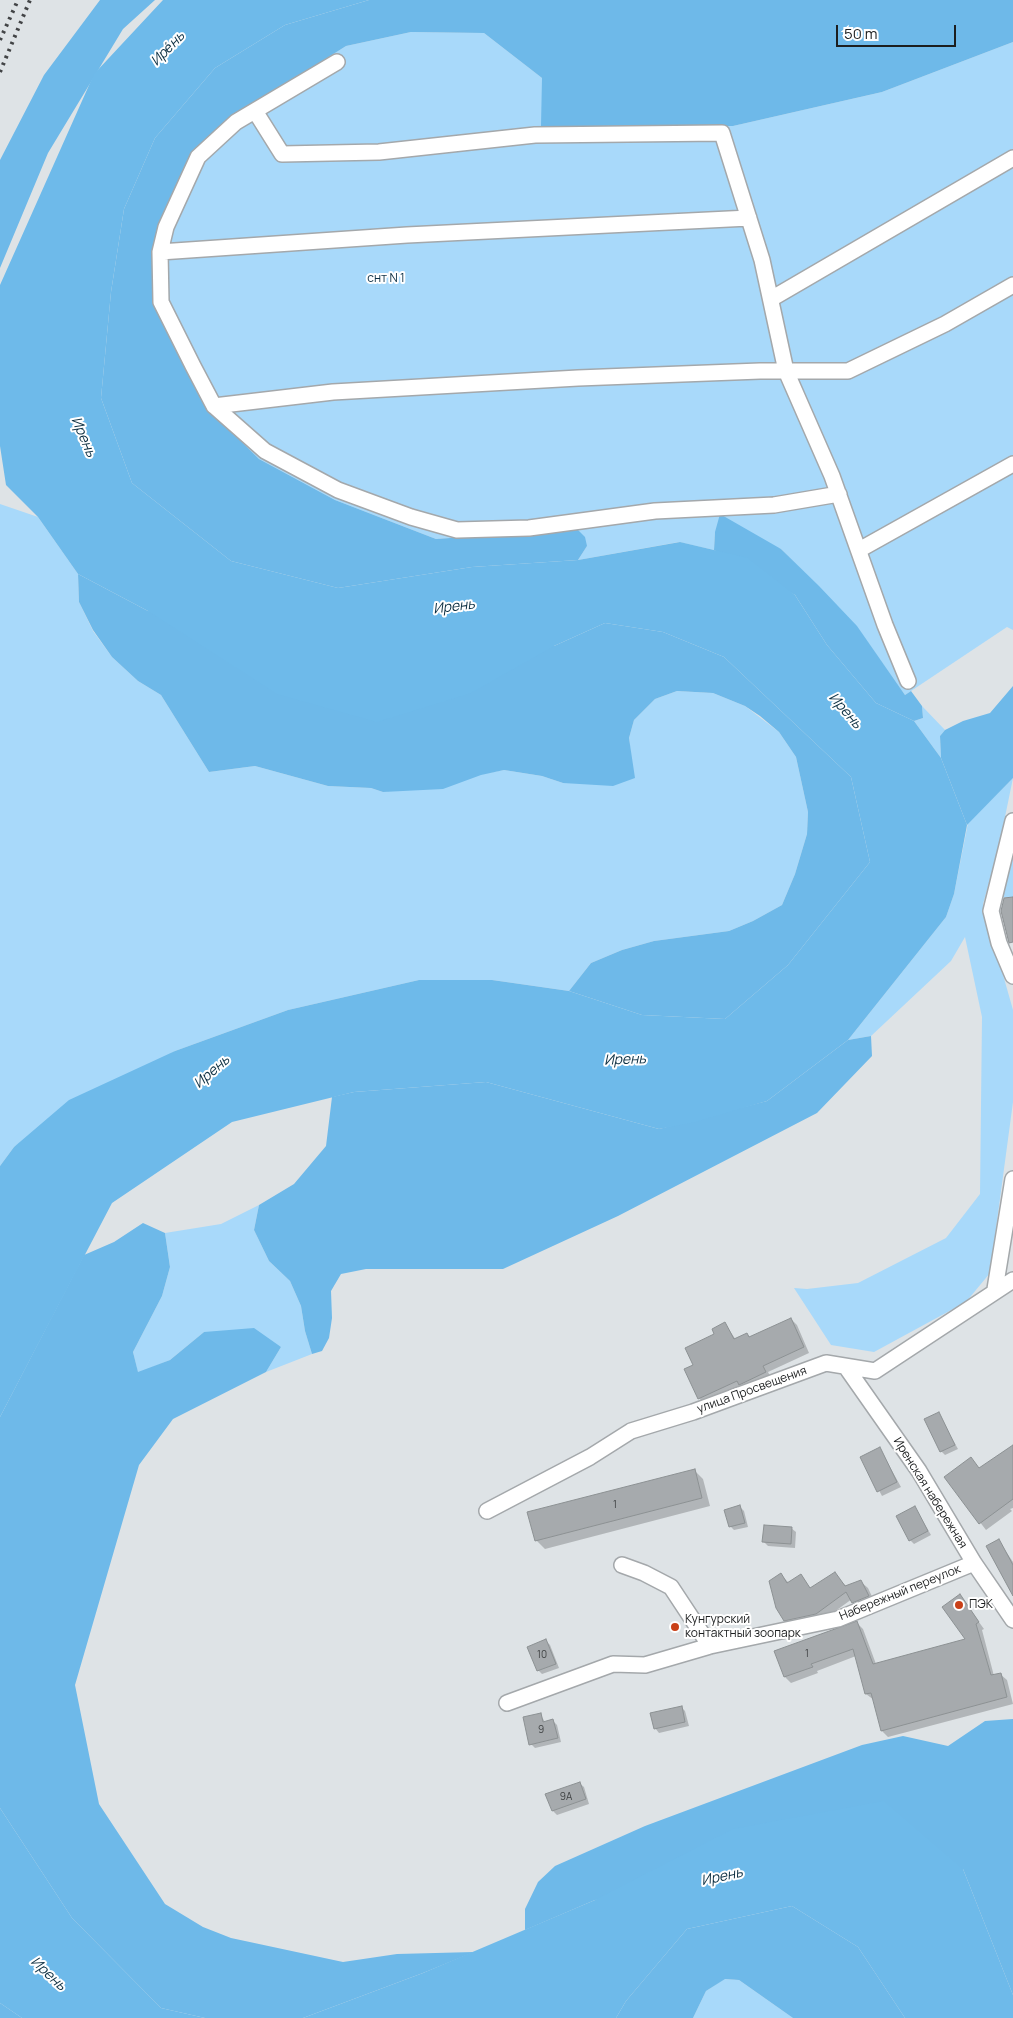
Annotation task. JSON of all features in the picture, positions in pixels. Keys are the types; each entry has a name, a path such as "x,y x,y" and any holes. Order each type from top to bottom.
{"street":[{"path":"337,62 236,122 198,157 166,227 160,252 161,302 214,406 265,450 338,490 411,517 458,530 529,528 655,511 774,505 839,494"},
{"path":"255,111 282,154 379,152 535,135 722,133 762,260 786,371 839,494 885,625 908,681"},
{"path":"771,298 1013,158"},
{"path":"160,252 417,235 749,218"},
{"path":"214,406 342,392 578,378 786,371 848,371 945,324 1013,285"},
{"path":"858,550 1013,464"},
{"path":"1013,821 990,911 999,943 1013,976"},
{"path":"995,1289 1010,1219 1013,1179"},
{"name":"улица Просвещения","path":"487,1511 590,1457 631,1431 693,1412 826,1363 875,1371 995,1289 1013,1280"},
{"name":"Иренская набережная","path":"846,1366 919,1471 974,1563 1013,1620"},
{"name":"Набережный переулок","path":"507,1703 613,1664 645,1665 710,1646 838,1619 974,1563"},
{"path":"622,1565 644,1573 671,1587 710,1646"}],"green space":[{"name":"снт N 1","path":"411,32 484,33 542,78 542,126 733,126 882,92 1013,42 1013,630 1007,627 905,695 857,627 781,549 715,532 714,550 679,542 578,560 587,546 549,531 436,539 335,500 259,459 206,406 155,301 153,246 186,167 231,119 346,46"},
{"path":"0,504 38,517 78,574 79,602 93,631 112,657 138,681 161,695 209,772 255,766 328,786 371,788 383,792 504,770 542,776 563,783 631,756 629,738 634,720 655,699 677,691 713,693 745,706 779,732 796,757 808,812 807,834 795,874 782,905 753,921 729,931 654,941 622,950 591,963 569,991 492,980 419,980 288,1010 175,1051 14,1147 0,1166"},
{"path":"922,706 945,730 940,736 941,758 914,721 923,718"},
{"path":"1013,778 998,851 983,904 1013,1010 1013,1102 990,1273 966,1302 874,1352 831,1345 794,1288 807,1289 858,1283 946,1238 980,1194 982,1017 965,937 951,961 871,1036 848,1040 946,917 954,894 968,823"},
{"path":"1013,844 1013,897 998,898"},
{"path":"259,1205 254,1230 269,1261 290,1281 301,1306 305,1331 312,1354 266,1372 281,1347 204,1332 170,1360 138,1373 133,1352 162,1296 170,1267 165,1233 221,1224"},
{"path":"724,1979 739,1980 793,2018 693,2018 706,1991"}],"shaded area":[{"path":"100,0 155,0 123,29 48,153 0,268 0,160 44,75"},
{"path":"369,0 1013,0 1013,42 882,92 733,126 541,126 542,78 484,33 411,32 346,46 231,119 186,166 153,246 155,301 206,406 259,459 335,500 436,539 577,529 585,537 587,546 578,560 472,567 338,588 231,561 132,483 101,398 111,292 124,209 155,138 215,68 285,25"},
{"path":"720,514 781,549 819,586 857,626 905,695 911,691 922,706 923,718 914,721 876,703 827,645 795,595 714,550 715,532"},
{"path":"78,574 148,611 554,646 605,623 663,632 724,657 851,777 870,862 788,965 725,1019 642,1015 569,991 591,963 622,950 654,941 729,931 753,921 782,905 795,874 807,834 808,812 796,757 779,732 745,706 713,693 677,691 655,699 634,720 629,738 635,778 613,786 563,783 542,776 504,770 481,775 443,789 383,792 371,788 328,786 255,766 209,772 161,695 138,681 112,657 93,630 79,602"},
{"path":"1013,686 1013,778 967,825 941,758 940,736 945,730 963,721 990,713"},
{"path":"871,1036 872,1056 817,1113 618,1216 503,1269 366,1269 341,1274 331,1291 332,1318 329,1338 322,1351 312,1354 305,1331 301,1306 290,1281 269,1261 254,1230 259,1205 294,1184 326,1146 332,1097 354,1092 486,1082 659,1129 767,1101 848,1040"},
{"path":"143,1223 165,1233 170,1267 162,1296 133,1352 138,1372 170,1360 204,1332 254,1328 281,1347 266,1372 173,1419 139,1465 75,1685 99,1804 165,1904 203,1927 231,1938 343,1962 397,1954 474,1952 303,2018 205,2018 161,2008 72,1918 0,1808 0,1417 84,1255 114,1242"},
{"path":"1013,1719 1013,1995 963,1869 595,1900 525,1930 525,1909 538,1882 555,1866 645,1826 862,1745 903,1736 948,1746 985,1721"},
{"path":"792,1906 858,1947 905,2018 793,2018 739,1980 725,1979 706,1991 693,2018 616,2018 626,2001 687,1929"},
{"path":"0,2003 22,2018 0,2018"}],"water":[{"path":"163,0 369,0 285,25 215,68 155,138 124,209 111,292 101,398 132,483 231,561 338,588 472,567 578,560 680,542 748,558 795,595 827,645 876,703 914,721 941,758 967,825 954,894 946,917 848,1040 767,1101 695,1122 659,1129 486,1082 354,1092 232,1122 112,1203 0,1417 0,1166 14,1147 69,1100 175,1051 288,1010 419,980 492,980 569,991 642,1015 725,1019 788,965 870,862 851,777 724,657 663,632 605,623 554,646 471,693 377,722 277,694 148,611 78,574 38,517 6,485 0,446 0,285 94,74"},
{"name":"Ирень","path":"884,1801 963,1869 1013,1995 1013,2018 905,2018 858,1947 792,1906 687,1929 626,2001 616,2018 303,2018 423,1973 595,1900 733,1829"},
{"name":"Ирень","path":"0,1808 72,1918 161,2008 205,2018 22,2018 0,2003"}],"building":[{"path":"1013,897 1013,942 1009,943 1001,911 1004,898"},
{"path":"791,1318 804,1347 763,1366 766,1372 739,1385 737,1381 698,1399 684,1369 693,1365 685,1348 714,1334 712,1329 725,1322 734,1339 747,1333 749,1337"},
{"path":"939,1412 955,1445 940,1452 924,1419"},
{"path":"1013,1445 1013,1499 979,1524 944,1477 971,1457 979,1468"},
{"path":"880,1447 897,1482 877,1492 860,1457"},
{"path":"695,1469 702,1498 535,1541 527,1512"},
{"path":"740,1505 745,1523 729,1527 724,1510"},
{"path":"915,1506 928,1531 909,1541 896,1516"},
{"path":"764,1525 792,1527 791,1544 762,1542"},
{"path":"999,1539 1013,1565 1013,1596 986,1546"},
{"path":"835,1572 845,1586 861,1580 869,1596 852,1603 846,1592 816,1614 784,1621 776,1608 769,1581 781,1573 787,1583 801,1574 810,1588"},
{"path":"960,1594 979,1622 976,1624 991,1675 1001,1673 1007,1697 881,1731 871,1693 865,1694 853,1649 811,1664 813,1667 784,1677 774,1651 857,1621 873,1664 965,1639 942,1607"},
{"path":"546,1639 556,1664 537,1671 527,1647"},
{"path":"682,1706 685,1722 654,1729 650,1713"},
{"path":"541,1713 543,1722 553,1719 558,1738 529,1745 523,1717"},
{"path":"580,1782 586,1799 552,1811 545,1794"}],"railway":[{"path":"0,40 18,0"},
{"path":"0,72 30,0"}],"place":[{"name":"ПЭК","path":"959,1605"},
{"name":"Кунгурский контактный зоопарк","path":"675,1627"}],"water label":[{"name":"Ире́нь","path":"168,49"}]}
